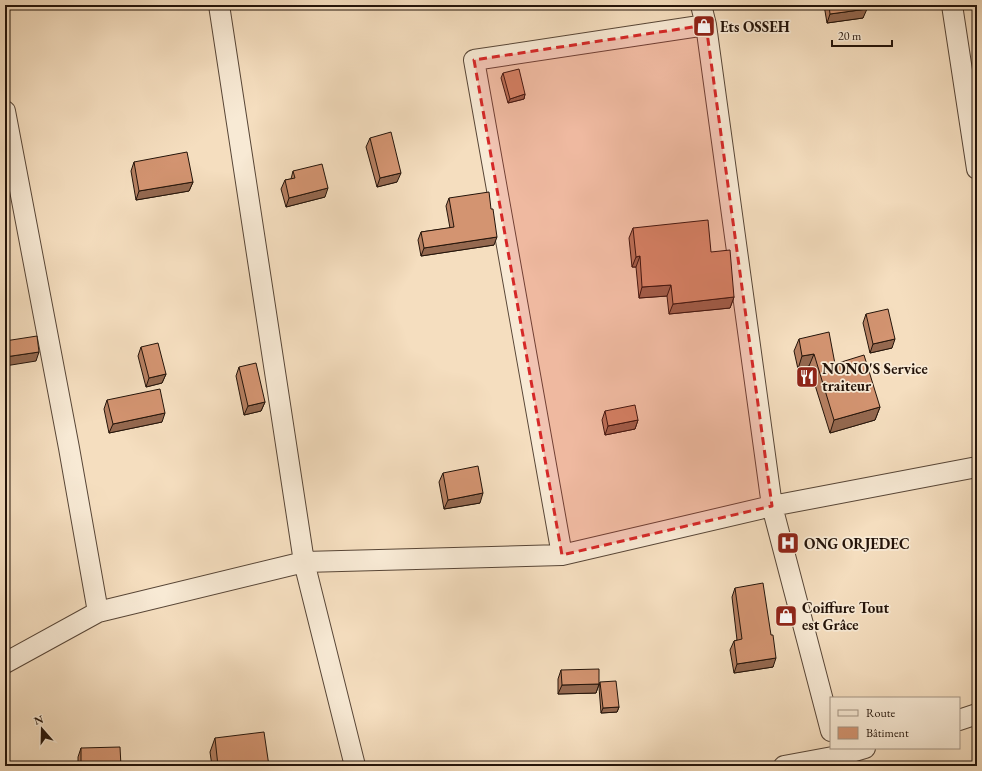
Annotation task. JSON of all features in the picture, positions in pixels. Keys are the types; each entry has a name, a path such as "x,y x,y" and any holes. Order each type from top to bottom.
{"street":[{"path":"219,5 304,562 355,766"},
{"path":"701,5 706,25 772,506 830,727"},
{"path":"952,5 977,169"},
{"path":"562,555 474,60 706,25"},
{"path":"5,111 69,448 98,612"},
{"path":"5,663 98,612 304,562 562,555 772,506 977,467"},
{"path":"960,720 977,714"},
{"path":"784,766 838,757 861,749"}],"highlighted area":[{"path":"706,25 772,506 562,555 474,60"}],"building":[{"path":"829,5 866,5 867,9 830,14"},
{"path":"519,69 525,94 510,99 503,73"},
{"path":"391,132 401,173 380,178 370,138"},
{"path":"187,152 193,182 139,191 134,162"},
{"path":"322,164 328,188 289,198 285,180 295,178 293,171"},
{"path":"489,192 497,237 424,248 421,232 454,227 449,198"},
{"path":"708,220 711,252 730,250 734,297 673,304 671,285 642,287 640,256 636,257 633,228"},
{"path":"888,309 895,339 873,344 866,314"},
{"path":"829,332 835,364 864,355 880,407 834,420 814,354 802,356 799,339"},
{"path":"37,336 39,352 5,357 5,341"},
{"path":"158,343 166,374 149,378 141,347"},
{"path":"256,363 265,402 248,406 239,367"},
{"path":"160,389 165,413 113,424 107,400"},
{"path":"635,405 638,420 608,426 605,411"},
{"path":"478,466 483,493 448,500 443,473"},
{"path":"763,583 776,658 737,664 734,641 742,639 735,588"},
{"path":"599,669 599,684 562,685 561,670"},
{"path":"616,681 619,707 603,708 600,682"},
{"path":"264,732 269,766 218,766 215,738"},
{"path":"120,747 121,766 81,766 81,748"}],"place":[{"name":"Ets OSSEH","path":"704,26"},
{"name":"NONO'S Service traiteur","path":"807,377"},
{"name":"ONG ORJEDEC","path":"788,543"},
{"name":"Coiffure Tout est Grâce","path":"786,616"}]}
